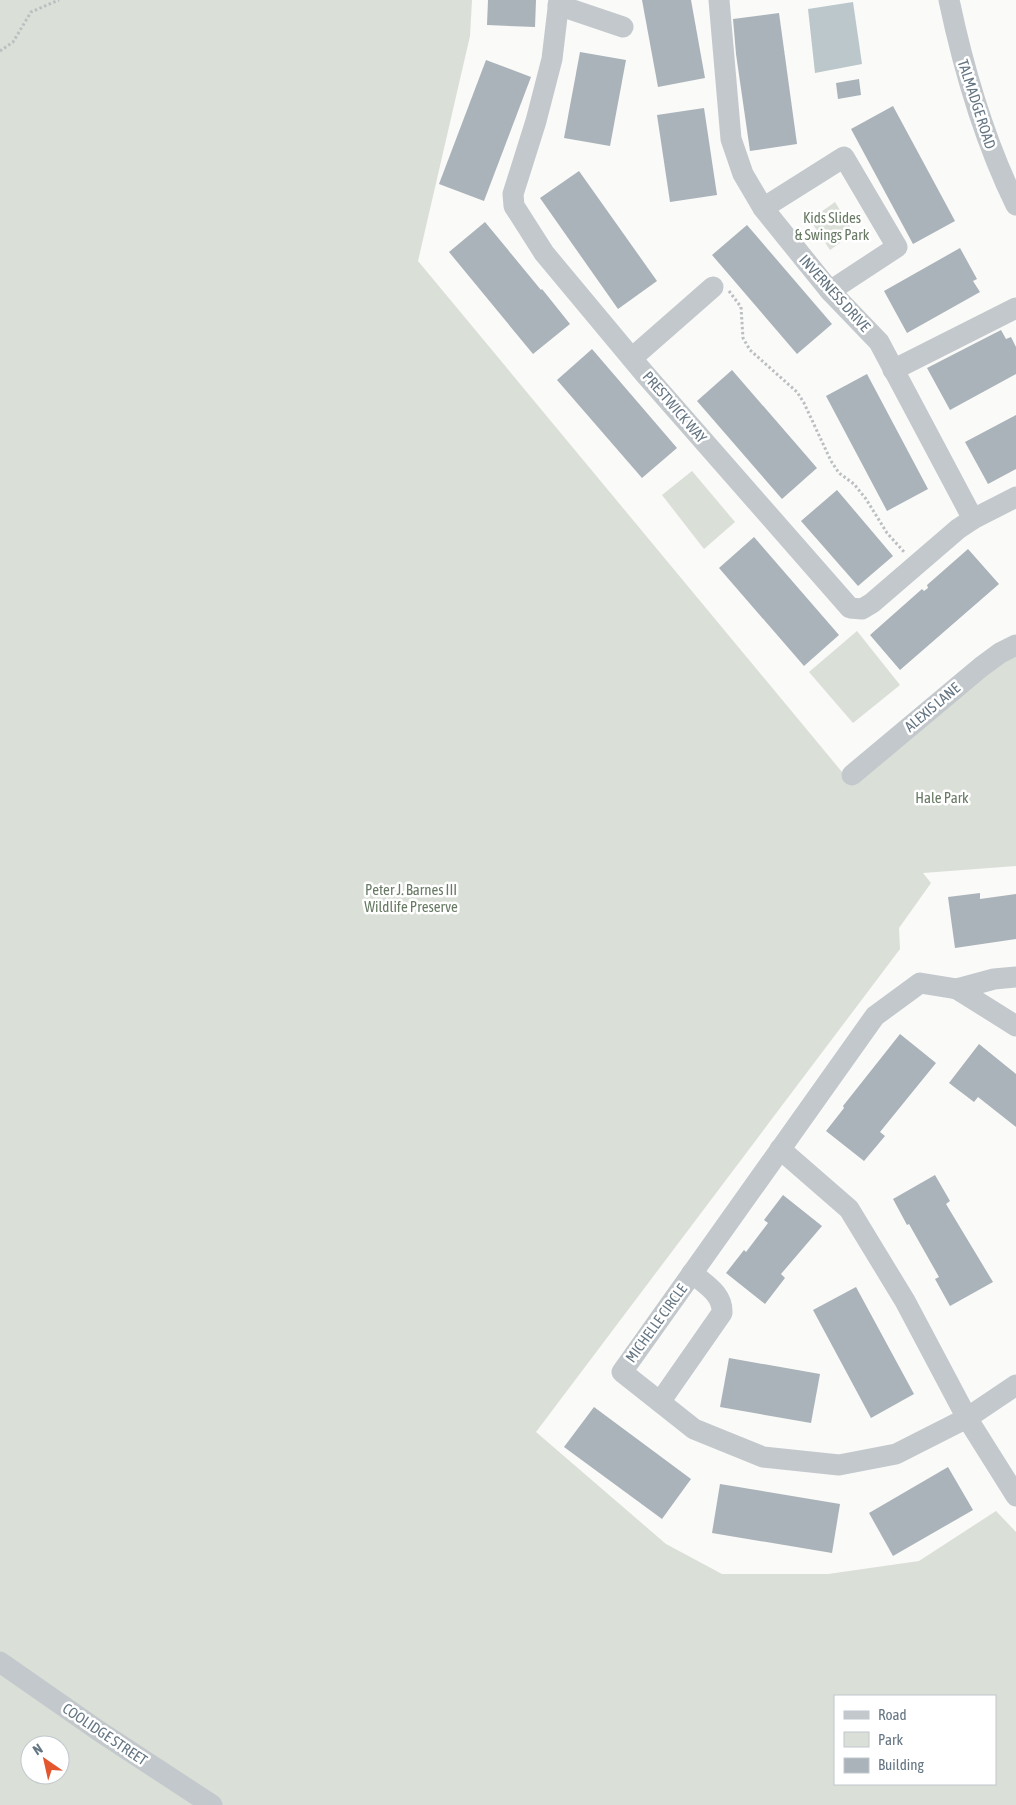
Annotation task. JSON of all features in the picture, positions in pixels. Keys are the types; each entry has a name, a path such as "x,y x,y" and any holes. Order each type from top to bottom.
{"street":[{"name":"INVERNESS DRIVE","path":"719,0 731,139 743,174 764,208 830,291 880,342 893,370 973,519"},
{"name":"TALMADGE ROAD","path":"950,0 965,73 981,124 1016,205"},
{"path":"559,2 623,27"},
{"name":"PRESTWICK WAY","path":"559,2 552,59 536,122 513,194 514,206 544,253 632,358 850,608 862,609 872,603 958,529 973,519 1016,497"},
{"path":"764,208 844,157 897,247 830,291"},
{"path":"632,358 713,287"},
{"path":"893,370 1016,308"},
{"name":"ALEXIS LANE","path":"852,775 981,667 1000,653 1016,645"},
{"name":"MICHELLE CIRCLE","path":"1016,977 994,979 957,988 920,983 875,1016 622,1372 694,1429 763,1456 839,1465 896,1454 967,1418 1016,1385"},
{"name":"MICHELLE CIRCLE","path":"957,988 1016,1026"},
{"path":"780,1149 849,1209 905,1301 967,1418 1016,1496"},
{"path":"660,1402 722,1313 720,1298 692,1272"},
{"name":"COOLIDGE STREET","path":"0,1662 99,1732 212,1805"}],"path":[{"path":"0,51 12,42 31,12 59,0"},
{"path":"713,287 720,281 741,306 743,338 750,350 797,392 839,473 854,484 866,499 887,533 915,565"}],"green space":[{"name":"Peter J. Barnes III Wildlife Preserve","path":"0,0 472,0 470,36 418,261 847,778 1016,645 1016,866 923,873 931,883 899,928 900,949 536,1432 666,1544 722,1574 828,1574 919,1561 996,1511 1016,1532 1016,1805 0,1805"},
{"name":"Kids Slides & Swings Park","path":"835,202 854,233 830,250 810,220"},
{"path":"692,471 735,522 704,549 662,495"},
{"path":"857,631 900,685 853,723 809,672"}],"shaded area":[{"path":"853,2 862,64 815,73 808,9"}],"building":[{"path":"488,0 536,0 535,27 487,25"},
{"path":"642,0 691,0 705,78 658,87"},
{"path":"779,13 797,144 750,151 733,19"},
{"path":"580,52 626,60 610,146 564,138"},
{"path":"486,60 531,77 484,201 439,184"},
{"path":"859,79 861,95 838,99 836,83"},
{"path":"893,106 955,221 913,244 851,129"},
{"path":"704,108 717,195 670,202 657,115"},
{"path":"579,171 657,281 618,309 540,198"},
{"path":"485,222 570,324 533,354 449,252"},
{"path":"747,225 832,324 797,354 712,255"},
{"path":"960,248 977,279 973,281 980,292 907,333 884,291"},
{"path":"1001,330 1006,339 1011,337 1016,347 1016,374 950,410 927,368"},
{"path":"592,349 677,448 642,478 557,380"},
{"path":"732,370 817,468 782,499 697,401"},
{"path":"867,374 928,489 887,511 826,396"},
{"path":"1016,415 1016,469 988,484 965,442"},
{"path":"837,490 893,556 858,586 801,521"},
{"path":"754,537 839,635 804,666 719,568"},
{"path":"968,549 999,584 900,670 870,635 922,589 924,591 928,588 927,585"},
{"path":"980,893 980,899 1016,894 1016,939 955,948 948,897"},
{"path":"900,1034 936,1063 880,1132 885,1136 864,1161 826,1131 844,1108 843,1106"},
{"path":"979,1044 1016,1074 1016,1127 978,1097 974,1102 949,1083"},
{"path":"935,1175 950,1201 946,1204 993,1282 950,1306 935,1279 939,1277 893,1199"},
{"path":"783,1195 822,1226 781,1274 785,1278 765,1304 726,1273 744,1250 746,1252 768,1223 764,1220"},
{"path":"856,1287 914,1394 871,1418 813,1310"},
{"path":"729,1358 820,1374 811,1423 720,1407"},
{"path":"594,1407 691,1479 662,1519 564,1447"},
{"path":"948,1467 973,1510 893,1556 869,1513"},
{"path":"720,1484 840,1504 832,1553 712,1533"}],"park label":[{"name":"Hale Park","path":"942,797"}]}
